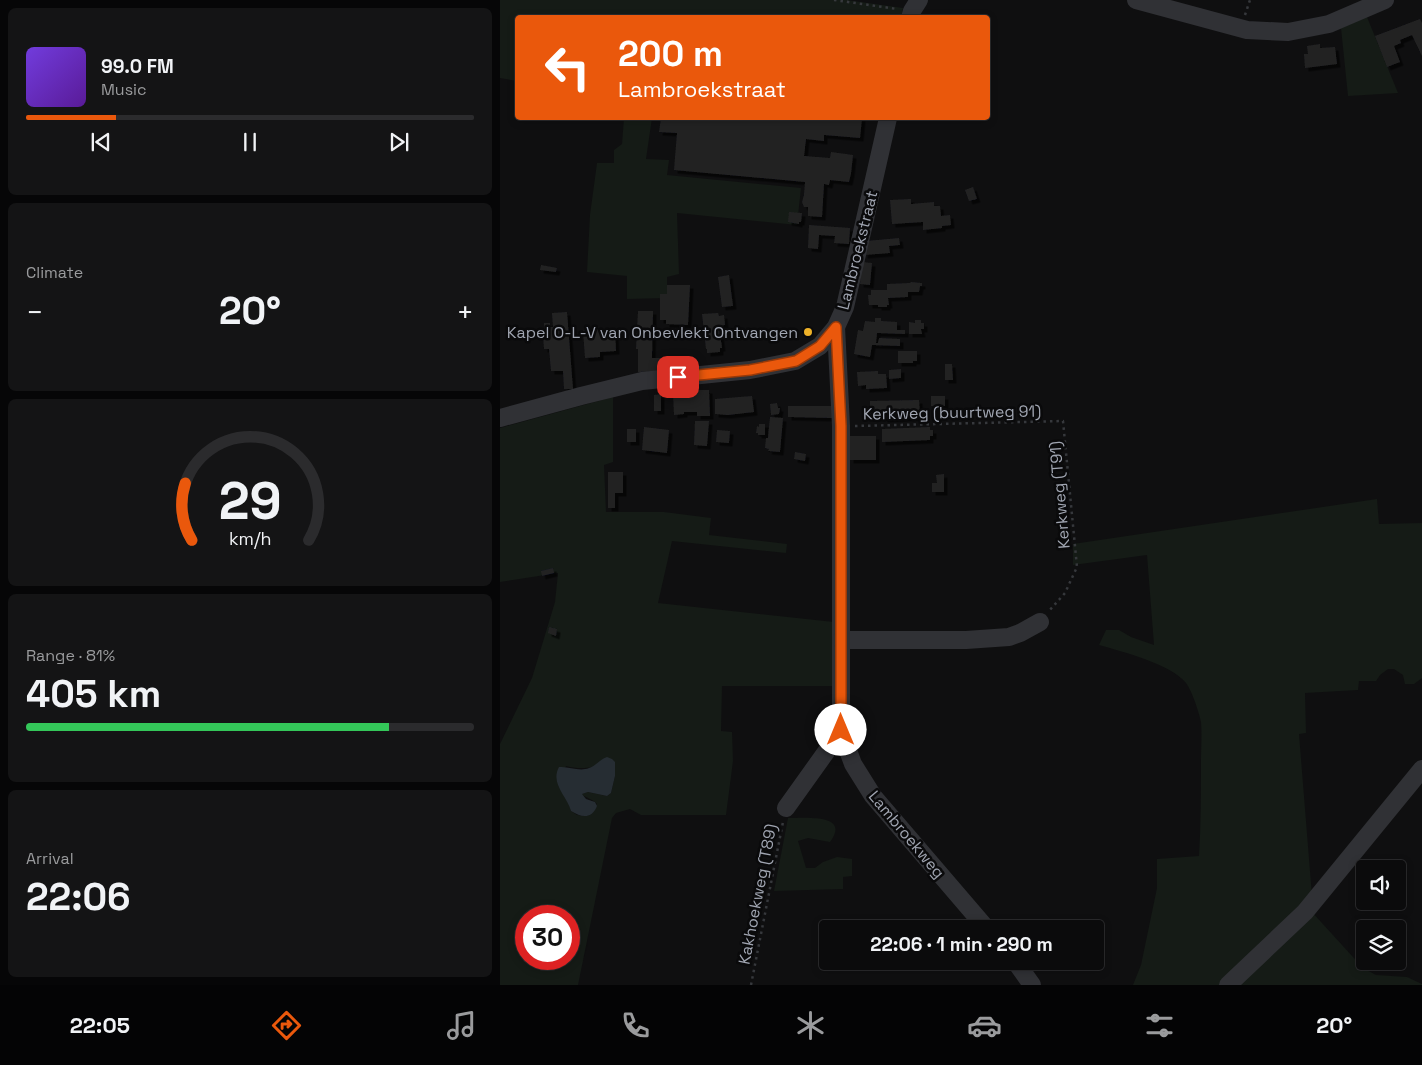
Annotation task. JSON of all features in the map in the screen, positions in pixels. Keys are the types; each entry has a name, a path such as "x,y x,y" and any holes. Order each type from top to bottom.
{"street":[{"path":"1136,0 1247,30 1288,32 1329,24 1385,0"},
{"name":"Lambroekstraat","path":"500,418 642,381 750,370 796,361 820,346 836,327 845,307 888,120"},
{"name":"Lambroekweg","path":"836,327 841,426 841,730 853,764 873,796 979,920"},
{"path":"841,640 966,640 1004,638 1020,633 1040,622"},
{"path":"786,808 841,730"},
{"path":"1228,985 1305,912 1422,769"},
{"path":"1021,970 1032,985"}],"path":[{"path":"834,0 914,10"},
{"name":"Kerkweg (buurtweg 91)","path":"841,426 1063,421"},
{"name":"Kerkweg (T91)","path":"1040,622 1065,593 1077,568 1063,421"},
{"name":"Kakhoekweg (T89)","path":"751,985 786,808"}],"shaded area":[{"path":"500,0 847,0 903,8 902,15 515,15 515,81 500,78"},
{"path":"1367,17 1398,93 1348,96 1341,28"},
{"path":"624,120 652,120 646,159 669,160 667,175 801,188 797,225 677,213 679,274 667,277 667,298 627,299 627,276 587,272 590,215 597,163 614,163 614,150 622,144"},
{"path":"613,397 613,462 604,465 606,512 664,512 711,518 709,535 787,544 786,553 672,541 658,603 834,622 835,686 722,686 721,731 732,732 733,761 726,815 641,815 630,809 616,813 612,818 578,985 500,985 500,744 532,678 555,602 558,573 500,582 500,428","holes":["615,762 615,776 611,793 607,796 588,792 581,794 597,804 588,816 577,815 571,811 569,803 558,785 566,766 584,768"]},
{"path":"1377,499 1379,524 1422,523 1422,678 1414,684 1405,684 1403,675 1394,669 1388,669 1376,681 1359,681 1358,690 1305,693 1306,733 1299,734 1312,896 1223,985 1133,985 1141,965 1157,888 1157,859 1199,856 1201,722 1191,691 1179,676 1158,664 1099,645 1106,630 1119,630 1131,637 1154,645 1147,555 1073,565 1073,544"},
{"path":"607,757 615,762 615,776 611,793 607,796 588,792 582,794 586,799 595,802 597,806 589,815 583,816 571,811 558,784 557,773 559,767 585,769"},
{"path":"788,818 823,819 835,826 835,833 830,842 808,838 798,841 806,868 815,868 823,862 837,857 852,859 852,876 843,877 843,889 774,891"},
{"path":"1311,911 1356,960 1356,970 1367,970 1376,975 1407,977 1422,984 1422,985 1235,985"}],"building":[{"path":"1420,19 1422,23 1422,56 1412,35 1400,40 1401,43 1394,46 1400,62 1387,67 1375,36"},
{"path":"1320,44 1320,48 1335,47 1337,64 1305,68 1304,54 1308,54 1307,46"},
{"path":"661,120 862,120 860,138 824,135 824,141 806,139 804,156 830,158 831,152 853,155 849,182 830,180 829,185 824,184 822,217 808,216 808,207 804,207 802,202 805,182 674,170 677,133 659,132"},
{"path":"973,187 977,199 969,201 965,190"},
{"path":"911,199 911,204 934,202 934,206 940,206 941,216 950,215 951,225 923,230 923,222 892,224 890,200"},
{"path":"789,212 802,213 799,224 788,222"},
{"path":"809,225 850,228 849,244 834,243 835,236 819,235 818,249 808,248"},
{"path":"899,238 900,245 889,246 890,253 864,255 866,241"},
{"path":"862,262 872,263 870,285 860,284"},
{"path":"541,265 557,268 556,272 540,270"},
{"path":"729,275 733,306 722,307 718,277"},
{"path":"922,283 919,292 908,292 908,297 888,298 889,305 887,307 869,305 868,295 871,295 871,290 887,290 887,284"},
{"path":"667,285 690,285 688,325 666,324 666,320 660,320 660,294 667,294"},
{"path":"638,311 653,311 652,358 665,358 665,371 638,372 638,349 636,349"},
{"path":"567,312 573,389 564,389 563,371 551,371 549,349 544,349 544,323 550,323 550,327 553,327 552,313"},
{"path":"718,313 719,316 724,315 725,325 719,326 722,348 720,348 720,352 707,353 702,314"},
{"path":"875,318 881,318 881,321 897,322 897,330 905,330 905,334 877,333 876,343 878,343 879,338 900,339 900,346 872,345 870,357 854,354 858,330 863,331 865,321 875,322"},
{"path":"915,320 921,320 921,323 924,323 924,329 921,329 922,334 909,334 909,322 915,323"},
{"path":"604,329 604,332 615,331 616,351 600,352 600,357 585,358 583,330"},
{"path":"898,351 917,351 917,361 913,361 913,363 898,363"},
{"path":"945,364 952,364 953,380 945,380"},
{"path":"901,369 901,378 889,379 889,370"},
{"path":"878,371 878,374 886,374 887,388 866,389 866,385 858,386 857,372"},
{"path":"697,390 709,390 710,416 697,416 697,412 684,412 684,414 674,415 673,393 697,393"},
{"path":"661,394 661,411 654,411 654,395"},
{"path":"752,396 754,412 728,415 715,414 715,399"},
{"path":"931,396 945,396 945,406 931,406"},
{"path":"919,400 920,417 870,418 870,401"},
{"path":"777,403 778,408 780,408 779,414 771,415 770,404"},
{"path":"788,406 832,406 832,418 788,417"},
{"path":"770,417 783,418 780,452 768,451 769,449 765,448"},
{"path":"695,421 709,421 707,446 694,445"},
{"path":"759,424 765,424 765,435 758,435 756,433"},
{"path":"644,427 669,430 667,453 642,450"},
{"path":"930,427 930,430 933,430 933,436 930,436 930,440 882,442 882,429"},
{"path":"627,429 636,429 636,442 627,442"},
{"path":"717,430 730,431 729,443 716,442"},
{"path":"850,436 876,436 876,460 850,460"},
{"path":"795,452 806,454 805,461 794,459"},
{"path":"608,472 623,472 623,493 615,493 615,508 608,508"},
{"path":"944,474 944,492 932,492 932,483 937,483 936,475"},
{"path":"553,568 554,573 542,576 541,571"},
{"path":"549,627 557,629 556,636 548,633"}],"place":[{"name":"Kapel O-L-V van Onbevlekt Ontvangen","path":"808,332"}],"route":[{"path":"678,377 750,370 796,361 820,346 836,327 841,426 841,730"}]}
